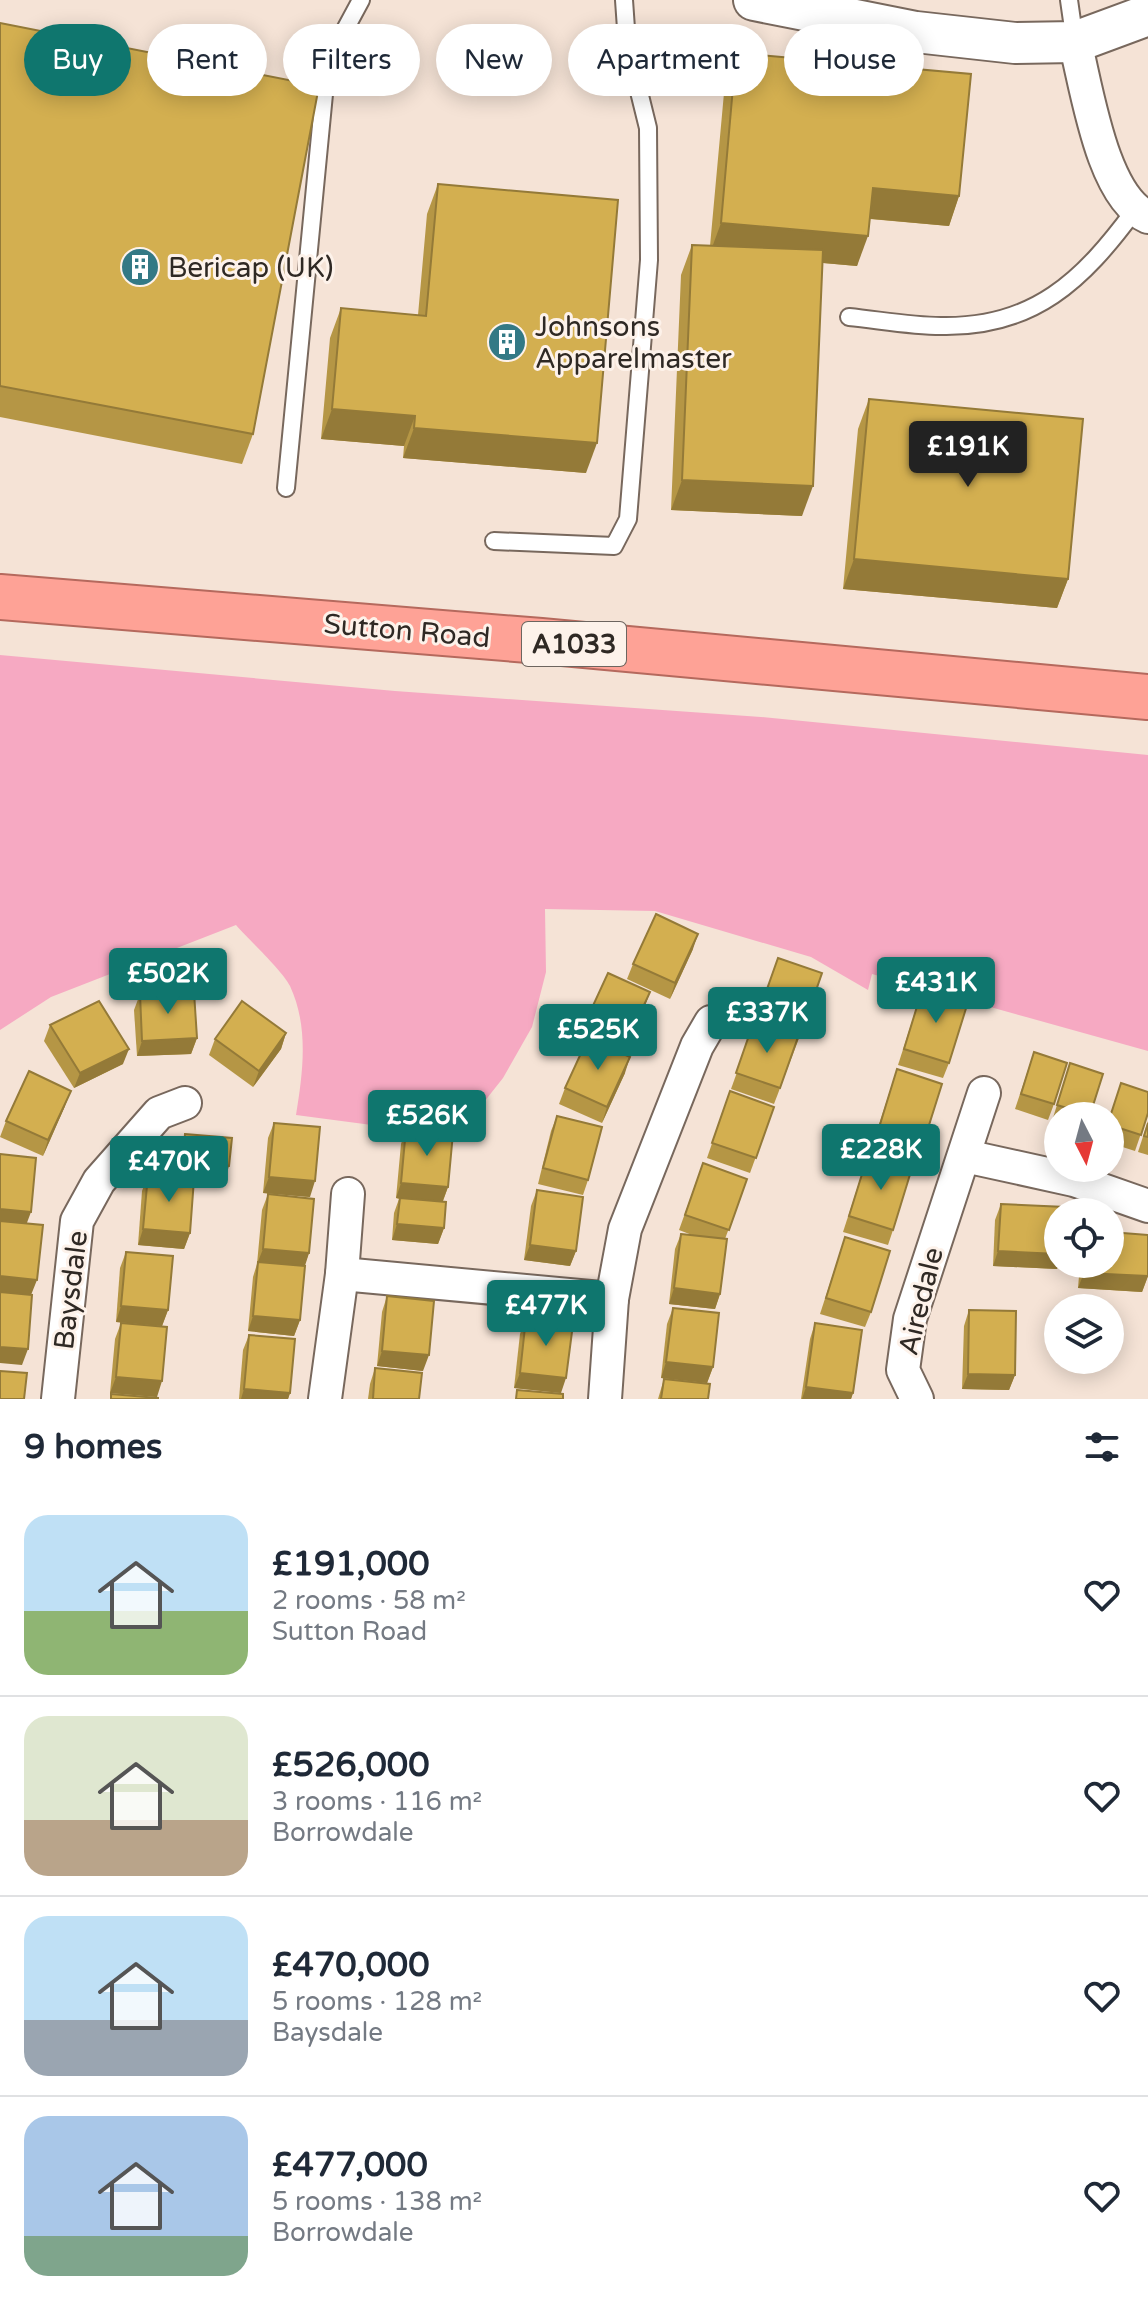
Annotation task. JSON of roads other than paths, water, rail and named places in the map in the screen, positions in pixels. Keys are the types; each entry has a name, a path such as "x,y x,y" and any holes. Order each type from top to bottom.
{"highway":[{"name":"Sutton Road","path":"0,597 541,641 1148,697"}],"street":[{"path":"754,0 916,32 1015,43 1075,42 1148,15"},
{"path":"1075,42 1109,174 1141,214"},
{"path":"605,1399 612,1299 625,1229 693,1035"},
{"name":"Airedale","path":"917,1399 903,1370 904,1344 984,1093"},
{"name":"Baysdale","path":"58,1399 77,1221 99,1181 164,1103"},
{"path":"965,1156 1074,1180 1148,1206"},
{"path":"325,1399 342,1274 348,1194"},
{"path":"342,1274 612,1299"}],"lane":[{"path":"286,488 327,63 361,0"},
{"path":"494,541 614,546 628,519 649,230 648,128 627,43 624,0"},
{"path":"1069,0 1075,42"},
{"path":"849,317 941,326 971,324 1025,311 1077,279 1141,214"}],"place":[{"name":"Bericap (UK)","path":"140,267"},
{"name":"Johnsons Apparelmaster","path":"507,342"}]}
